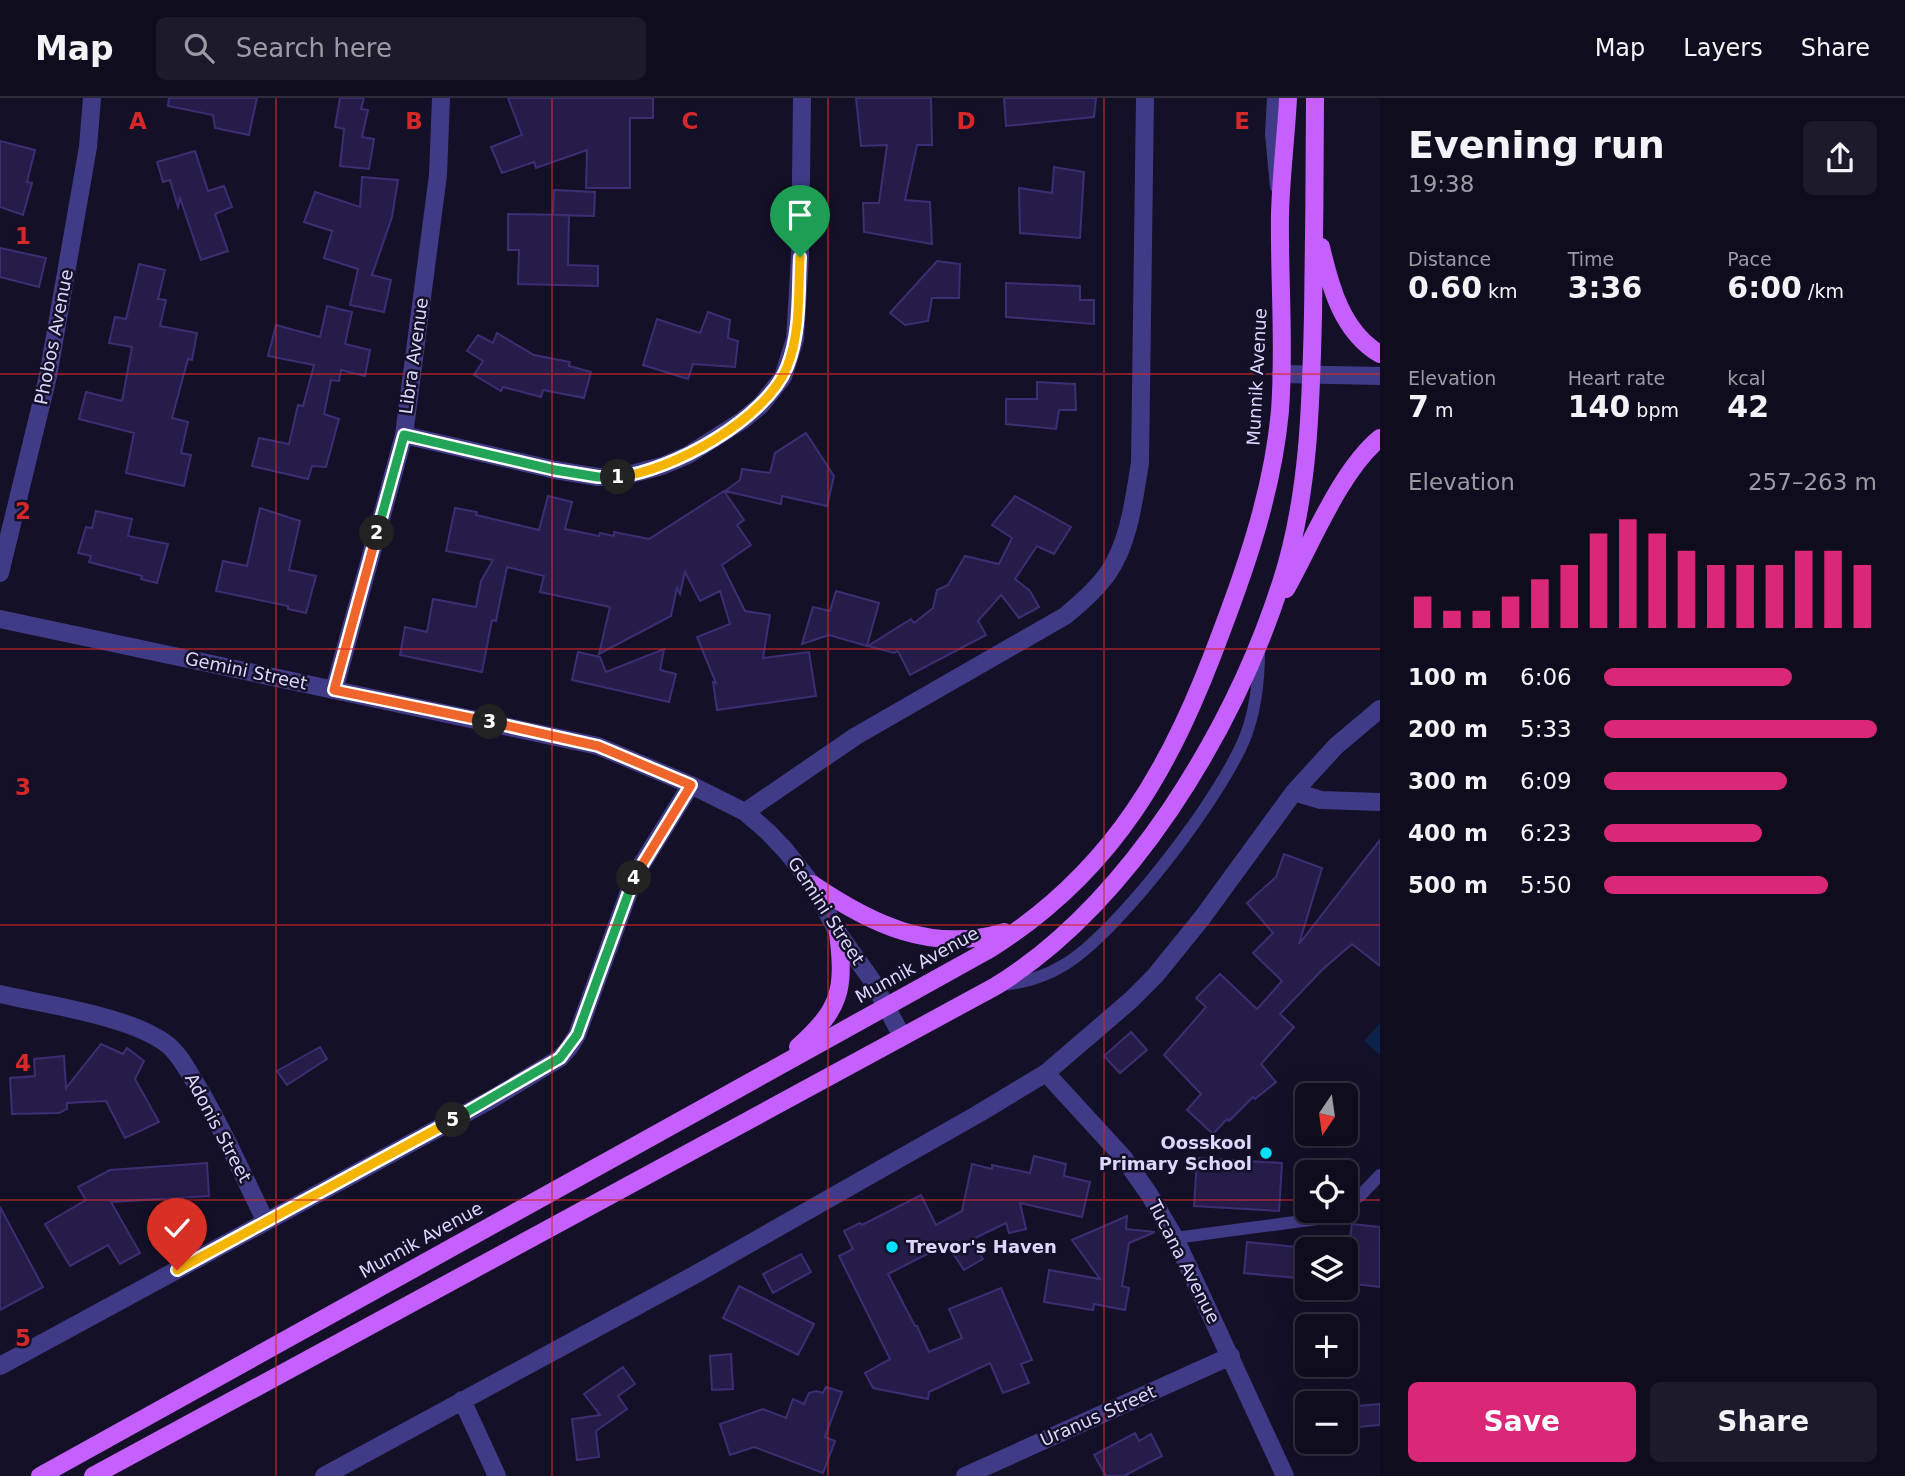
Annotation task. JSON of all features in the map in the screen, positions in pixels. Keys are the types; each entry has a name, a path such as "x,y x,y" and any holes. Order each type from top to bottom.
{"main road":[{"name":"Munnik Avenue","path":"40,1476 990,949 1028,925 1075,884 1120,832 1161,770 1209,669 1259,526 1273,460 1280,409 1283,311 1280,215 1288,98"},
{"path":"1262,636 1282,581 1294,532 1305,465 1312,375 1315,98"},
{"path":"1315,216 1327,273 1336,298 1348,323 1360,338 1380,354"},
{"path":"93,1476 996,986 1046,950 1094,906 1138,857 1211,746 1262,636 1346,479 1364,451 1380,438"},
{"path":"812,884 876,922 919,936 968,940 1028,925"},
{"path":"777,1066 816,1030 830,1014 837,999 842,962 838,933"}],"street":[{"name":"Phobos Avenue","path":"0,573 48,376 88,147 92,98"},
{"name":"Libra Avenue","path":"334,690 404,435 433,217 441,98"},
{"path":"404,435 555,470 598,477 620,477 662,466 688,455 743,420 761,405 783,377 792,353 797,326 802,98"},
{"path":"745,812 856,736 1065,616 1087,598 1109,572 1122,543 1140,463 1145,98"},
{"path":"1281,374 1380,376"},
{"name":"Gemini Street","path":"0,620 598,746 691,785 745,812 786,851 812,884 838,933 872,979 902,1036"},
{"path":"324,1476 698,1273 1046,1073 1155,976 1202,918 1294,792 1336,746 1380,709"},
{"path":"0,1366 492,1099 560,1058 577,1035 635,875 691,785"},
{"path":"1294,792 1321,800 1380,803"},
{"name":"Adonis Street","path":"0,994 109,1019 141,1031 167,1045 183,1062 203,1095 266,1222"},
{"name":"Tucana Avenue","path":"1046,1073 1123,1157 1175,1238 1285,1476"},
{"name":"Uranus Street","path":"964,1476 1231,1356"},
{"path":"462,1400 497,1476"}],"lane":[{"path":"1273,98 1270,134 1280,215"},
{"path":"996,986 1017,984 1066,964 1093,943 1157,870 1214,791 1245,736 1255,707 1262,636"},
{"path":"1358,1197 1380,1175"},
{"path":"1175,1238 1295,1222"}],"water":[{"path":"1380,1023 1380,1055 1364,1041"}],"building":[{"path":"169,98 257,98 249,135 215,128 213,115 168,106"},
{"path":"340,98 364,98 361,109 368,110 362,137 374,139 369,169 340,166 344,129 335,127"},
{"path":"508,98 653,98 653,118 630,118 630,188 586,188 587,150 536,168 534,162 502,173 491,147 522,135"},
{"path":"856,98 931,98 932,145 917,145 905,200 930,202 932,244 864,232 863,203 879,203 887,145 861,146"},
{"path":"1004,98 1096,98 1094,117 1006,126"},
{"path":"0,141 35,150 27,182 32,183 23,215 0,207"},
{"path":"195,151 208,191 224,186 232,207 215,214 228,251 201,260 180,198 178,207 170,180 163,182 157,162"},
{"path":"1054,167 1084,172 1080,238 1020,233 1019,188 1052,193"},
{"path":"362,177 398,180 392,217 372,275 391,280 384,312 350,305 358,269 324,258 332,231 304,222 315,192 360,207"},
{"path":"554,190 595,192 594,216 553,215"},
{"path":"508,214 569,215 568,265 598,266 598,286 518,284 519,250 508,250"},
{"path":"0,248 46,258 39,287 0,277"},
{"path":"937,261 960,264 959,298 932,298 928,321 905,325 890,313"},
{"path":"139,264 165,270 158,299 166,300 160,326 197,333 192,360 188,359 172,418 188,422 181,453 191,455 184,486 126,473 134,433 79,419 86,392 122,401 132,347 109,343 115,317 126,319"},
{"path":"1006,283 1080,286 1080,300 1094,300 1094,324 1006,317"},
{"path":"327,306 352,312 345,344 370,350 365,376 341,370 339,381 331,380 324,414 339,419 326,467 312,466 308,479 252,466 259,438 289,444 298,405 303,406 314,365 268,356 276,325 320,337"},
{"path":"708,312 730,320 728,338 738,341 735,367 693,364 688,379 643,365 657,319 700,333"},
{"path":"497,333 534,355 570,362 569,366 591,372 584,398 543,390 541,397 503,387 501,391 474,375 483,361 467,351 478,335 493,343"},
{"path":"1037,382 1075,384 1076,410 1059,410 1056,429 1006,424 1006,399 1037,399"},
{"path":"806,433 834,476 827,506 782,496 781,504 725,491 740,480 742,469 770,473 775,453"},
{"path":"724,491 744,520 737,525 751,545 722,565 745,611 770,615 763,658 809,652 816,696 717,710 713,682 716,683 697,637 730,624 720,591 700,601 685,572 680,594 677,588 671,616 599,654 610,607 540,592 544,576 507,567 496,621 492,620 482,672 400,655 405,627 427,632 433,599 476,607 481,581 493,560 446,551 455,508 539,530 548,496 572,502 565,529 599,536 600,533 614,536 614,532 649,539"},
{"path":"1015,496 1071,527 1054,554 1037,546 1015,579 1030,591 1039,607 1019,618 1001,595 978,621 986,635 910,675 898,651 894,653 868,646 911,619 914,623 933,608 937,590 948,585 965,556 999,564 1012,538 992,525"},
{"path":"260,508 300,521 289,570 316,576 306,613 288,609 288,606 216,591 223,561 247,566"},
{"path":"96,511 132,519 128,536 168,544 157,583 141,579 142,576 89,562 91,556 78,553 86,527 92,528"},
{"path":"836,591 879,603 867,646 829,635 802,644 813,607 830,611"},
{"path":"664,649 660,670 676,674 669,702 572,680 578,652 600,657 606,672"},
{"path":"1380,840 1380,966 1352,944 1323,969 1280,1014 1294,1027 1261,1064 1276,1082 1255,1099 1253,1097 1213,1134 1187,1110 1201,1094 1164,1055 1206,1007 1196,998 1220,974 1257,1009 1282,981 1253,953 1273,933 1247,903 1276,877 1284,854 1322,868 1299,944"},
{"path":"1131,1032 1147,1050 1120,1073 1104,1056"},
{"path":"101,1044 123,1054 127,1048 144,1061 135,1079 159,1122 125,1138 106,1101 67,1103 67,1109 59,1113 12,1114 10,1078 35,1076 34,1059 64,1056 66,1088"},
{"path":"320,1047 327,1059 287,1085 277,1071"},
{"path":"1034,1156 1066,1164 1064,1176 1090,1182 1082,1217 1020,1203 1026,1229 1009,1233 1006,1223 971,1240 983,1259 964,1270 947,1244 888,1274 929,1352 962,1338 949,1309 1001,1288 1032,1360 1021,1364 1029,1383 1003,1393 990,1363 929,1392 928,1399 873,1388 865,1373 890,1359 839,1256 853,1249 844,1231 860,1223 862,1225 921,1195 936,1225 962,1211 972,1164 1030,1173"},
{"path":"1197,1158 1282,1163 1279,1211 1194,1206"},
{"path":"207,1163 209,1196 111,1202 140,1253 120,1264 108,1245 70,1266 45,1224 86,1200 78,1187 110,1170"},
{"path":"0,1207 43,1287 0,1310"},
{"path":"1127,1216 1126,1229 1155,1232 1129,1243 1122,1286 1129,1288 1125,1310 1094,1304 1093,1310 1044,1302 1049,1270 1100,1279 1072,1240"},
{"path":"1352,1224 1380,1227 1380,1287 1358,1284 1358,1237 1350,1237"},
{"path":"1247,1242 1295,1247 1295,1278 1244,1273"},
{"path":"801,1254 811,1272 773,1293 763,1274"},
{"path":"739,1286 814,1324 798,1355 723,1318"},
{"path":"731,1354 733,1389 712,1390 710,1356"},
{"path":"623,1367 635,1384 618,1396 627,1409 596,1431 599,1457 577,1460 572,1419 600,1415 584,1394"},
{"path":"826,1387 842,1392 825,1437 835,1441 823,1473 754,1447 730,1455 720,1424 763,1409 786,1418 793,1399 804,1404 809,1393 823,1393"},
{"path":"1380,1404 1380,1425 1358,1427 1358,1406"},
{"path":"1135,1433 1139,1441 1151,1434 1162,1456 1124,1476 1106,1476 1094,1455"}],"place":[{"name":"Oosskool Primary School","path":"1266,1153"},
{"name":"Trevor's Haven","path":"892,1247"}],"route":[{"path":"177,1270 492,1099 560,1058 577,1035 635,875 691,785 598,746 334,690 404,435 526,461 555,470 598,477 640,473 688,455 743,420 761,405 783,377 797,326 800,257"}]}
